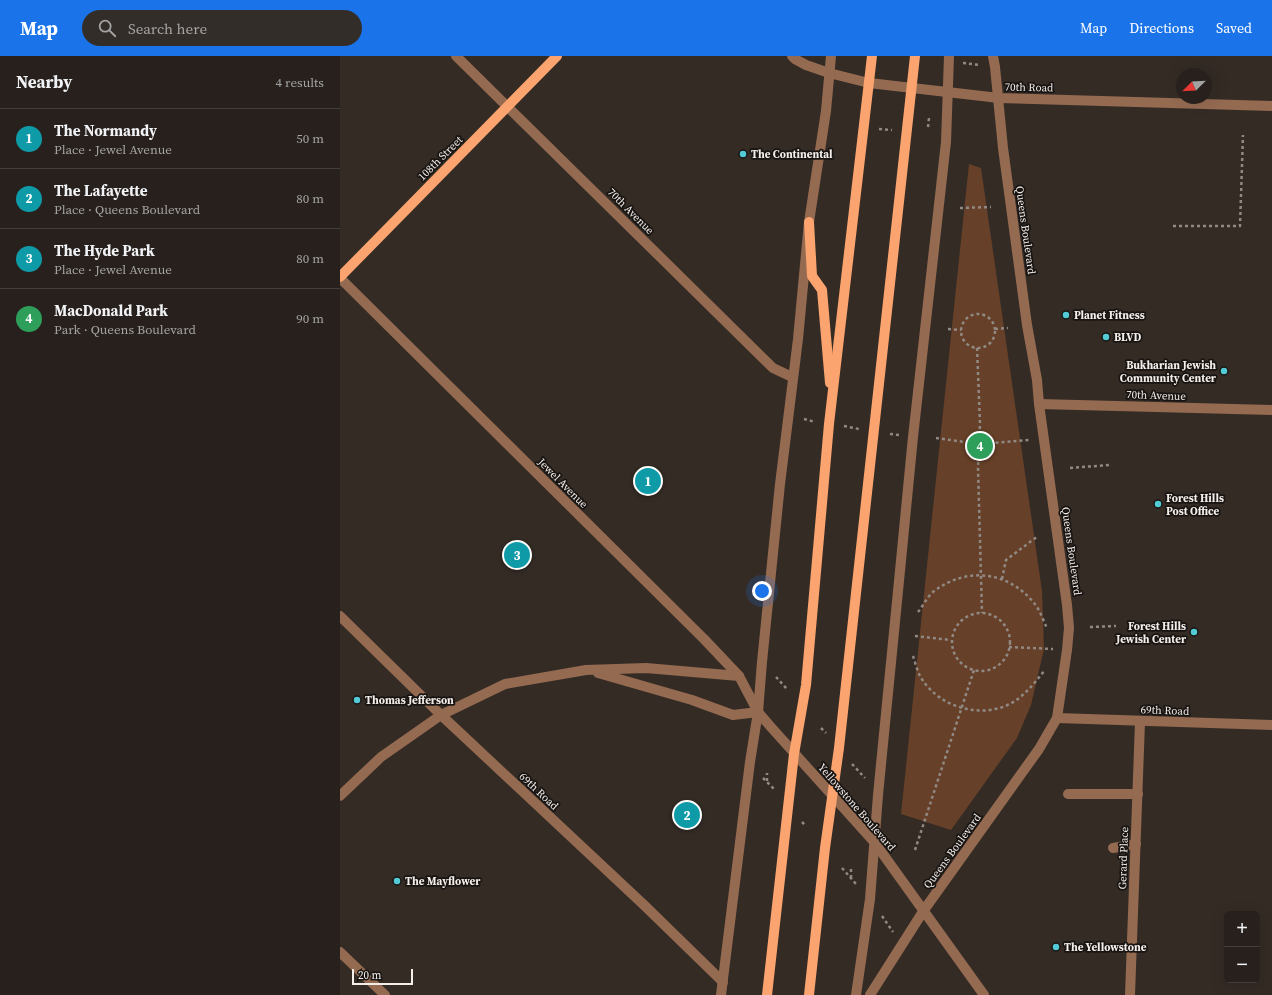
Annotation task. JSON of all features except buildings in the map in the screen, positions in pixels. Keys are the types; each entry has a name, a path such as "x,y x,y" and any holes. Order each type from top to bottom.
{"main road":[{"name":"108th Street","path":"340,278 557,56"},
{"path":"767,995 794,754 806,685 832,403 872,56"},
{"path":"809,995 915,56"},
{"path":"809,222 812,276 822,290 832,403"}],"street":[{"name":"70th Avenue","path":"456,56 773,368 792,377"},
{"name":"70th Road","path":"792,56 795,60 806,65 829,73 869,83 999,98 1272,106"},
{"path":"721,995 750,762 758,712 780,484 792,377 798,339 809,222 826,111 831,56"},
{"path":"856,995 870,900 878,795 913,437 946,142 950,56"},
{"name":"Queens Boulevard","path":"870,995 924,910 1039,750 1057,718 1067,650 1069,628 1067,604 1039,404 1037,380 1027,325 1003,148 995,67 992,56"},
{"name":"Jewel Avenue","path":"340,278 704,639 739,676 758,712"},
{"name":"70th Avenue","path":"1039,404 1272,410"},
{"name":"69th Road","path":"340,616 441,716 644,905 723,982"},
{"path":"340,796 381,757 441,716 505,684 586,670 646,668 739,676"},
{"path":"586,670 692,700 733,715 758,712"},
{"name":"Yellowstone Boulevard","path":"758,712 875,843 984,995"},
{"name":"69th Road","path":"1057,718 1140,722 1272,725"},
{"name":"Gerard Place","path":"1130,995 1140,722"},
{"path":"1068,794 1138,794"},
{"path":"1113,848 1136,844"},
{"path":"340,952 385,995"}],"path":[{"path":"961,63 986,66"},
{"path":"928,127 929,118"},
{"path":"922,127 932,127"},
{"path":"876,129 892,130"},
{"path":"1173,226 1240,226 1243,135"},
{"path":"960,208 991,207"},
{"path":"974,314 985,315 990,318 994,323 995,329 993,340 983,348 977,348 967,344 961,335 961,330 965,320 974,314"},
{"path":"995,329 1008,328"},
{"path":"948,330 961,330"},
{"path":"977,348 980,423 978,468 982,613"},
{"path":"804,419 814,422"},
{"path":"844,426 859,429"},
{"path":"890,434 902,436"},
{"path":"936,438 979,444 1029,440"},
{"path":"1070,468 1109,466"},
{"path":"1002,579 1006,560 1038,536"},
{"path":"918,612 932,593 952,580 975,575 998,577 1019,587 1035,604 1047,628"},
{"path":"982,613 998,618 1009,634 1010,643 1008,653 1003,661 996,667 987,671 977,672 968,669 954,656 951,640 955,627 961,620 969,614 982,613"},
{"path":"1090,627 1116,626"},
{"path":"915,636 951,640"},
{"path":"1009,647 1055,649"},
{"path":"913,656 920,676 934,693 952,705 972,710 994,709 1014,701 1030,688 1045,670"},
{"path":"915,850 974,670"},
{"path":"852,764 865,779"},
{"path":"858,775 859,771"},
{"path":"767,773 767,781"},
{"path":"762,776 775,791"},
{"path":"802,822 806,826"},
{"path":"842,868 860,889"},
{"path":"851,868 851,878"},
{"path":"878,911 895,934"},
{"path":"885,914 885,919"}],"shaded area":[{"path":"969,164 981,168 1042,591 1044,649 1031,705 1017,738 951,830 901,814"}],"place":[{"name":"The Continental","path":"743,154"},
{"name":"Planet Fitness","path":"1066,315"},
{"name":"BLVD","path":"1106,337"},
{"name":"Bukharian Jewish Community Center","path":"1224,371"},
{"name":"MacDonald Park","path":"980,446"},
{"name":"The Normandy","path":"648,481"},
{"name":"Forest Hills Post Office","path":"1158,504"},
{"name":"The Hyde Park","path":"517,555"},
{"name":"Forest Hills Jewish Center","path":"1194,632"},
{"name":"Thomas Jefferson","path":"357,700"},
{"name":"The Lafayette","path":"687,815"},
{"name":"The Mayflower","path":"397,881"},
{"name":"The Yellowstone","path":"1056,947"}]}
